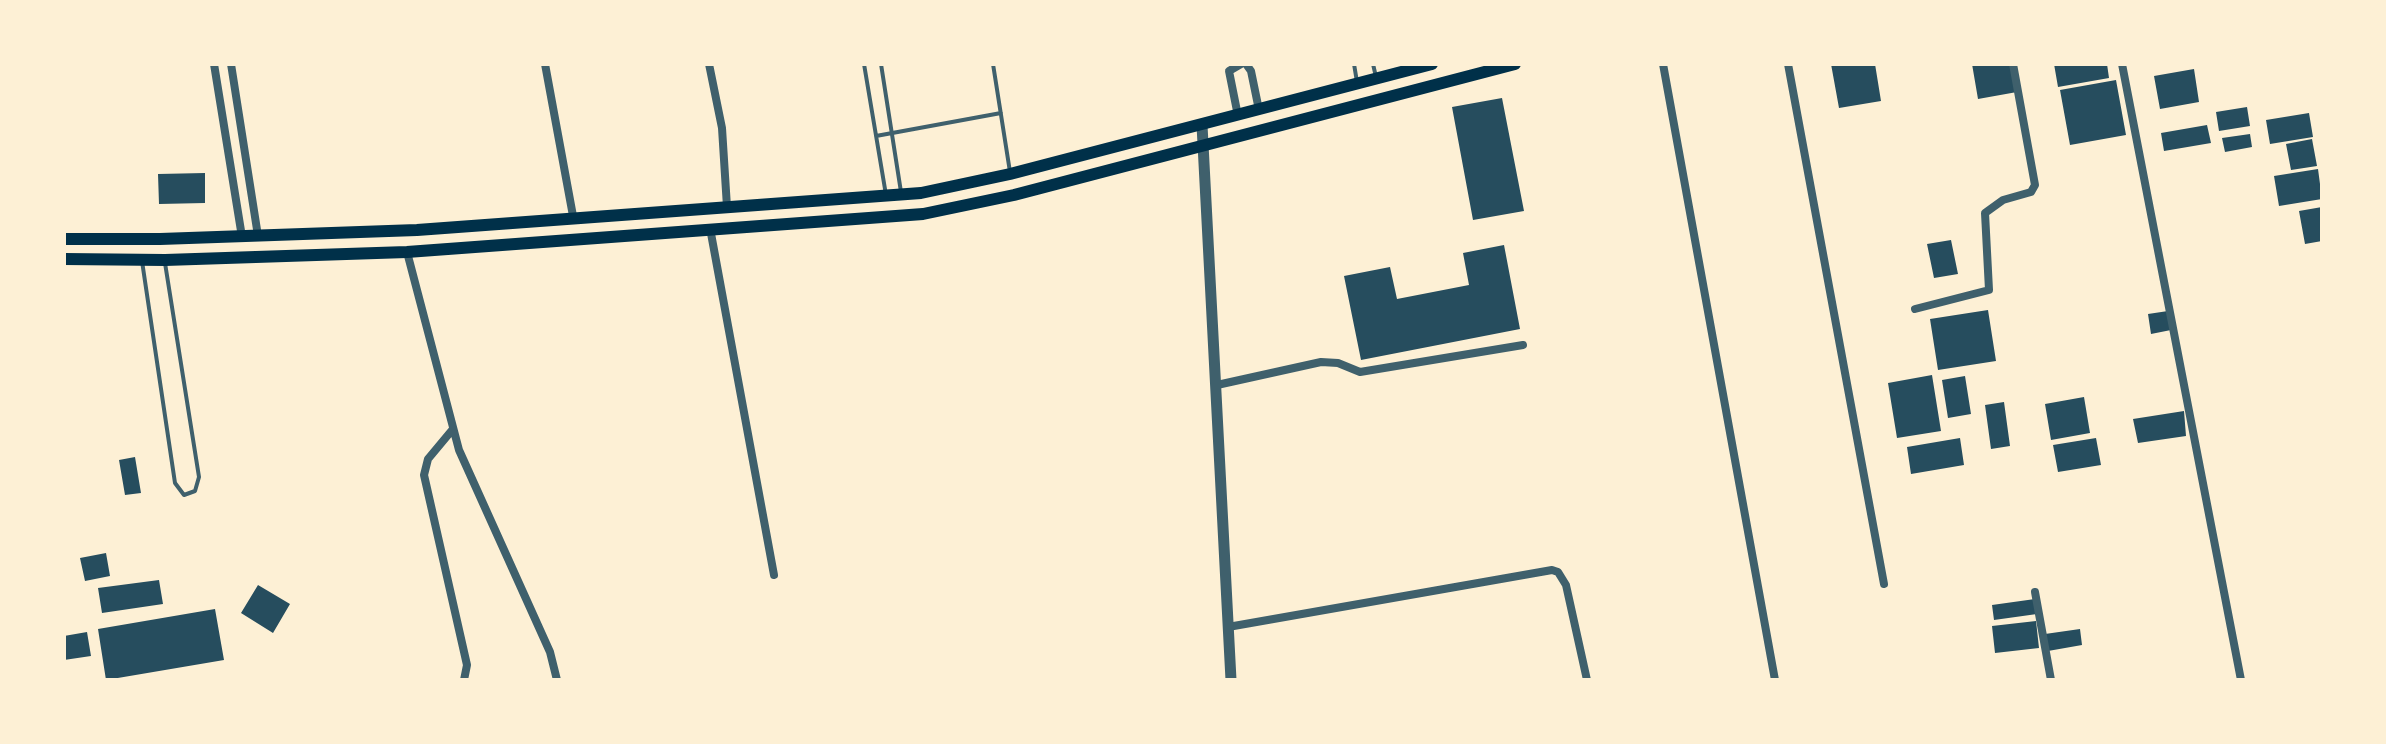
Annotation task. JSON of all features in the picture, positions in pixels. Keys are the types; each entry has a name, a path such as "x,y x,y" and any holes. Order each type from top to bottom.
{"main road":[{"path":"64,239 242,237 417,230 573,216 902,195 1010,174 1432,64"},
{"path":"64,259 165,260 407,252 710,228 890,218 957,209 1515,64"}],"street":[{"path":"214,64 242,237"},
{"path":"231,64 258,236"},
{"path":"545,64 573,216"},
{"path":"709,64 722,128 727,207"},
{"path":"1238,116 1229,71 1240,64 1251,71 1259,110"},
{"path":"1663,64 1775,680"},
{"path":"1788,64 1884,584"},
{"path":"1915,309 1989,290 1985,213 1995,204 2034,189 2035,179 2013,64"},
{"path":"2122,64 2241,680"},
{"path":"1202,125 1231,680"},
{"path":"710,228 774,575"},
{"path":"407,252 459,450 550,652 557,680"},
{"path":"1217,385 1312,363 1338,363 1360,372 1523,345"},
{"path":"453,429 428,459 424,475 467,665 464,680"},
{"path":"1228,627 1552,570 1558,572 1566,585 1587,680"},
{"path":"2035,592 2051,680"}],"lane":[{"path":"864,64 886,197"},
{"path":"881,64 902,195"},
{"path":"993,64 1010,174"},
{"path":"1354,64 1358,84"},
{"path":"1373,64 1376,79"},
{"path":"876,136 1001,113"},
{"path":"142,260 175,483 184,495 195,491 199,477 165,260"}],"building":[{"path":"1831,64 1875,64 1881,101 1839,108"},
{"path":"1972,64 2013,64 2017,92 1978,99"},
{"path":"2054,64 2107,64 2109,78 2058,87"},
{"path":"2194,69 2199,102 2160,109 2154,76"},
{"path":"2116,80 2126,135 2070,145 2060,90"},
{"path":"1502,98 1524,211 1473,220 1452,107"},
{"path":"2247,107 2250,126 2219,131 2216,112"},
{"path":"2309,113 2313,137 2270,144 2266,120"},
{"path":"2207,125 2211,143 2164,151 2161,133"},
{"path":"2250,134 2252,147 2225,152 2222,138"},
{"path":"2312,139 2317,166 2291,170 2286,144"},
{"path":"2318,169 2322,199 2279,206 2274,176"},
{"path":"205,173 205,203 159,204 158,174"},
{"path":"2322,207 2322,241 2305,244 2299,211"},
{"path":"1951,240 1958,274 1934,278 1927,244"},
{"path":"1504,245 1520,329 1361,360 1344,276 1390,267 1397,299 1469,285 1463,253"},
{"path":"1988,310 1996,361 1938,370 1930,319"},
{"path":"2168,311 2171,330 2151,334 2148,314"},
{"path":"1932,375 1941,431 1897,438 1888,383"},
{"path":"1965,376 1971,414 1948,418 1942,380"},
{"path":"2084,397 2090,433 2051,440 2045,404"},
{"path":"2004,402 2010,446 1991,449 1985,405"},
{"path":"2184,411 2186,436 2138,443 2133,419"},
{"path":"1960,438 1964,465 1911,474 1907,447"},
{"path":"2096,438 2101,465 2058,472 2053,445"},
{"path":"135,457 141,493 125,495 119,460"},
{"path":"106,553 110,576 85,581 80,558"},
{"path":"159,580 163,604 102,613 98,588"},
{"path":"258,585 290,604 273,633 241,613"},
{"path":"2035,599 2037,614 1994,620 1992,605"},
{"path":"215,609 224,660 106,680 98,629"},
{"path":"2036,621 2039,648 1995,653 1992,626"},
{"path":"2080,629 2082,645 2048,651 2045,634"},
{"path":"87,632 91,656 64,660 64,636"}]}
